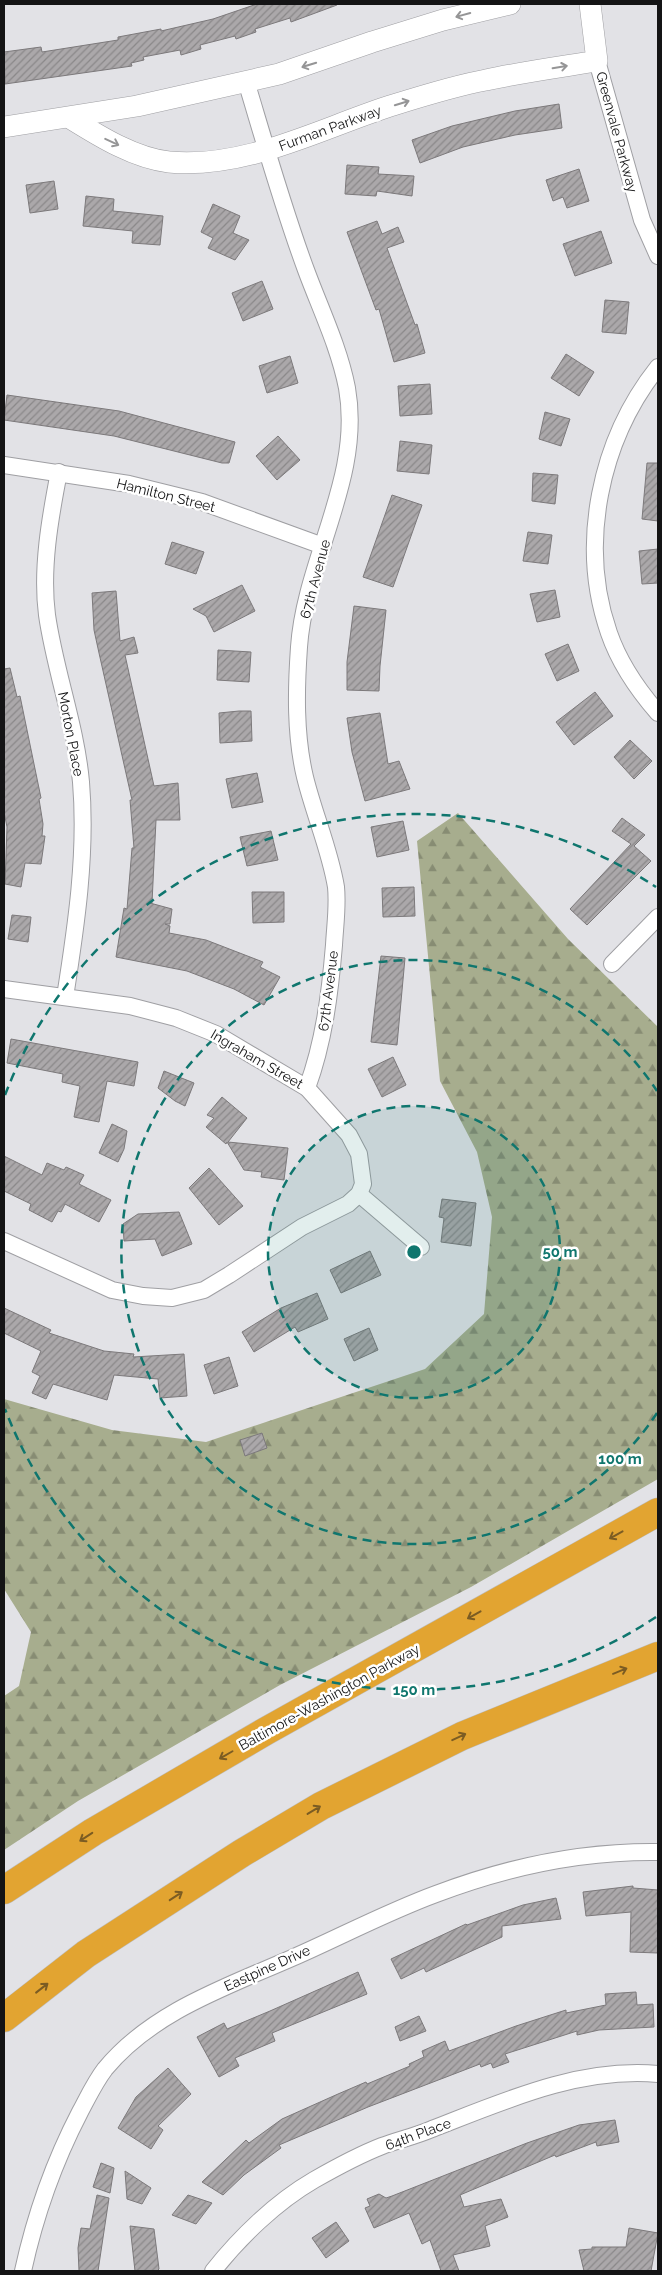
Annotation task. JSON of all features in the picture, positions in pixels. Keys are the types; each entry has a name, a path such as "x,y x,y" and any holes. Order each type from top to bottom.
{"highway":[{"name":"Baltimore-Washington Parkway","path":"4,1890 94,1832 266,1731 658,1512"},
{"path":"4,2018 86,1954 242,1853 321,1806 462,1736 658,1656"}],"street":[{"path":"4,127 137,106 246,81 310,64 443,20 510,4"},
{"name":"Greenvale Parkway","path":"590,4 598,61 642,220 658,256"},
{"name":"Furman Parkway","path":"70,118 110,142 141,155 167,162 200,162 268,150 386,108 485,80 598,61"},
{"name":"67th Avenue","path":"246,81 346,387 351,424 347,460 308,598 299,642 297,710 299,743 304,774 317,822 329,856 336,889 336,920 325,1021 318,1057 308,1088"},
{"path":"658,367 630,408 609,456 600,493 595,557 598,587 609,633 622,662 646,699 658,713"},
{"name":"Hamilton Street","path":"4,464 129,484 202,502 323,546"},
{"name":"Morton Place","path":"58,472 50,518 46,571 47,613 81,782 82,820 78,900 65,997"},
{"path":"612,964 658,918"},
{"name":"Ingraham Street","path":"4,989 130,1006 176,1018 216,1034 308,1088 349,1135 360,1154 363,1184 359,1194"},
{"path":"4,1242 112,1290 142,1296 172,1298 204,1290 289,1235 348,1204 359,1194 421,1246"},
{"name":"Eastpine Drive","path":"23,2271 36,2222 54,2171 69,2133 95,2084 124,2049 157,2023 219,1989 434,1894 481,1878 575,1856 658,1852"},
{"name":"64th Place","path":"213,2271 224,2256 252,2228 281,2204 313,2181 382,2146 415,2136 529,2092 566,2082 608,2075 658,2074"}],"green space":[{"path":"458,813 568,939 658,1027 658,1479 471,1587 280,1685 78,1801 4,1850 4,1696 19,1686 31,1632 4,1589 4,1399 112,1430 206,1442 425,1369 484,1314 492,1217 477,1152 440,1081 417,841"}],"building":[{"path":"257,4 337,5 291,22 290,18 255,29 256,32 236,39 235,36 200,45 201,49 181,55 180,50 143,57 144,60 131,63 132,66 5,84 4,52 41,47 42,52 118,40 118,37 161,29 161,31 213,19"},
{"path":"559,104 562,128 515,135 463,147 420,163 412,140 452,126 515,111"},
{"path":"347,165 379,167 378,174 414,176 412,196 377,191 376,196 345,194"},
{"path":"579,169 589,201 567,208 563,197 553,201 546,180"},
{"path":"54,181 58,209 30,213 26,185"},
{"path":"86,196 114,199 113,211 163,216 160,245 132,243 133,231 83,226"},
{"path":"213,204 240,216 233,233 249,240 235,260 208,248 213,238 201,232"},
{"path":"377,221 382,234 398,227 404,242 387,248 415,325 417,324 425,353 394,362 379,309 376,310 347,232"},
{"path":"601,231 612,263 575,276 563,244"},
{"path":"262,281 273,309 243,321 232,293"},
{"path":"605,300 629,302 626,334 602,332"},
{"path":"566,354 594,372 579,396 551,378"},
{"path":"290,356 298,383 267,393 259,366"},
{"path":"430,384 432,414 400,416 398,386"},
{"path":"7,395 119,411 235,442 229,463 222,463 114,436 4,420"},
{"path":"545,412 570,419 561,446 539,439"},
{"path":"278,436 300,460 277,480 256,456"},
{"path":"400,441 432,445 429,474 397,471"},
{"path":"647,463 658,463 658,521 642,519"},
{"path":"533,473 558,475 555,504 532,501"},
{"path":"392,495 422,505 393,587 363,577"},
{"path":"528,532 552,535 548,564 523,561"},
{"path":"172,542 204,552 196,574 165,564"},
{"path":"658,549 658,583 642,584 639,551"},
{"path":"242,585 255,611 214,632 206,616 193,609"},
{"path":"555,590 560,617 537,622 530,594"},
{"path":"116,591 120,641 134,637 138,653 125,655 154,786 178,783 180,820 156,820 152,903 150,903 172,909 170,924 165,924 170,926 169,933 206,940 263,962 260,967 280,977 264,1005 234,989 187,971 116,957 124,908 127,909 132,848 134,848 130,800 132,800 94,630 92,593"},
{"path":"354,606 386,610 379,691 347,690 347,662"},
{"path":"568,644 579,671 557,681 545,654"},
{"path":"218,650 251,652 249,682 217,680"},
{"path":"10,668 17,697 20,696 41,798 39,799 43,824 42,836 45,836 41,864 25,863 21,887 5,884 7,827 4,812 4,669"},
{"path":"595,692 613,716 574,745 556,722"},
{"path":"251,711 252,741 220,743 219,713"},
{"path":"380,713 388,764 399,761 410,789 365,801 352,752 347,718"},
{"path":"630,740 652,761 634,779 614,757"},
{"path":"257,773 263,802 232,808 226,779"},
{"path":"622,818 645,835 634,846 651,861 587,925 570,909 631,844 612,831"},
{"path":"403,821 409,850 377,857 371,827"},
{"path":"271,831 278,860 247,866 240,837"},
{"path":"414,887 415,916 383,917 382,888"},
{"path":"252,892 284,892 284,922 253,923"},
{"path":"12,915 31,917 28,942 8,939"},
{"path":"381,956 405,958 397,1045 371,1042"},
{"path":"11,1039 138,1062 134,1086 107,1081 99,1122 74,1117 80,1086 62,1082 63,1074 7,1063"},
{"path":"393,1057 406,1085 382,1097 368,1069"},
{"path":"164,1071 194,1083 185,1106 158,1088"},
{"path":"222,1097 247,1118 228,1142 288,1148 284,1180 261,1177 262,1172 244,1170 227,1142 226,1144 206,1127 214,1118 207,1115"},
{"path":"112,1124 127,1131 124,1149 118,1162 99,1153"},
{"path":"4,1156 42,1175 47,1163 64,1170 66,1167 84,1175 79,1184 111,1200 99,1222 65,1204 61,1212 58,1211 52,1222 29,1210 31,1204 4,1191"},
{"path":"209,1168 243,1206 219,1225 189,1188"},
{"path":"442,1199 476,1203 471,1246 441,1242 444,1218 439,1217"},
{"path":"179,1212 192,1244 162,1256 155,1239 124,1241 123,1224 138,1214"},
{"path":"370,1251 381,1275 341,1293 330,1270"},
{"path":"317,1293 328,1319 298,1332 295,1327 254,1352 242,1332 281,1308"},
{"path":"4,1308 51,1330 49,1333 104,1351 134,1354 133,1357 184,1354 187,1396 160,1398 158,1379 114,1375 107,1400 53,1384 46,1399 32,1393 40,1376 32,1372 41,1351 4,1333"},
{"path":"369,1328 378,1350 354,1361 344,1339"},
{"path":"229,1357 238,1386 214,1394 204,1365"},
{"path":"262,1433 267,1448 245,1456 240,1440"},
{"path":"633,1886 633,1888 658,1890 658,1953 630,1952 631,1912 586,1916 583,1892"},
{"path":"556,1898 561,1919 502,1926 502,1937 426,1972 424,1968 401,1979 391,1959 466,1924 523,1905"},
{"path":"358,1972 367,1994 272,2033 275,2041 235,2058 239,2066 219,2077 197,2037 224,2023 227,2029"},
{"path":"636,1992 637,2005 653,2004 654,2027 599,2030 577,2035 577,2031 505,2054 509,2062 493,2068 491,2063 481,2067 480,2064 368,2107 279,2145 281,2148 244,2175 223,2195 202,2182 246,2140 249,2143 282,2119 366,2082 367,2084 410,2066 409,2064 424,2057 422,2051 445,2041 449,2051 566,2010 566,2013 606,2005 605,1994"},
{"path":"419,2016 426,2031 400,2041 395,2027"},
{"path":"168,2068 191,2094 158,2126 163,2130 151,2149 118,2128 136,2097"},
{"path":"615,2120 619,2142 597,2146 596,2142 556,2157 555,2155 460,2195 464,2207 501,2199 508,2217 485,2226 490,2246 453,2255 459,2271 441,2271 430,2240 422,2244 409,2213 374,2228 365,2208 370,2206 367,2199 379,2194 386,2198 392,2196 527,2143 579,2125"},
{"path":"101,2163 114,2168 110,2193 93,2187"},
{"path":"125,2171 151,2188 142,2204 127,2199"},
{"path":"97,2195 109,2198 98,2271 79,2271 78,2248 81,2228 90,2229"},
{"path":"188,2195 212,2203 196,2224 172,2215"},
{"path":"336,2222 349,2241 326,2258 312,2238"},
{"path":"130,2226 154,2229 159,2269 157,2271 135,2271"},
{"path":"629,2228 658,2233 651,2271 584,2271 579,2250 592,2249 592,2247 626,2247"}]}
